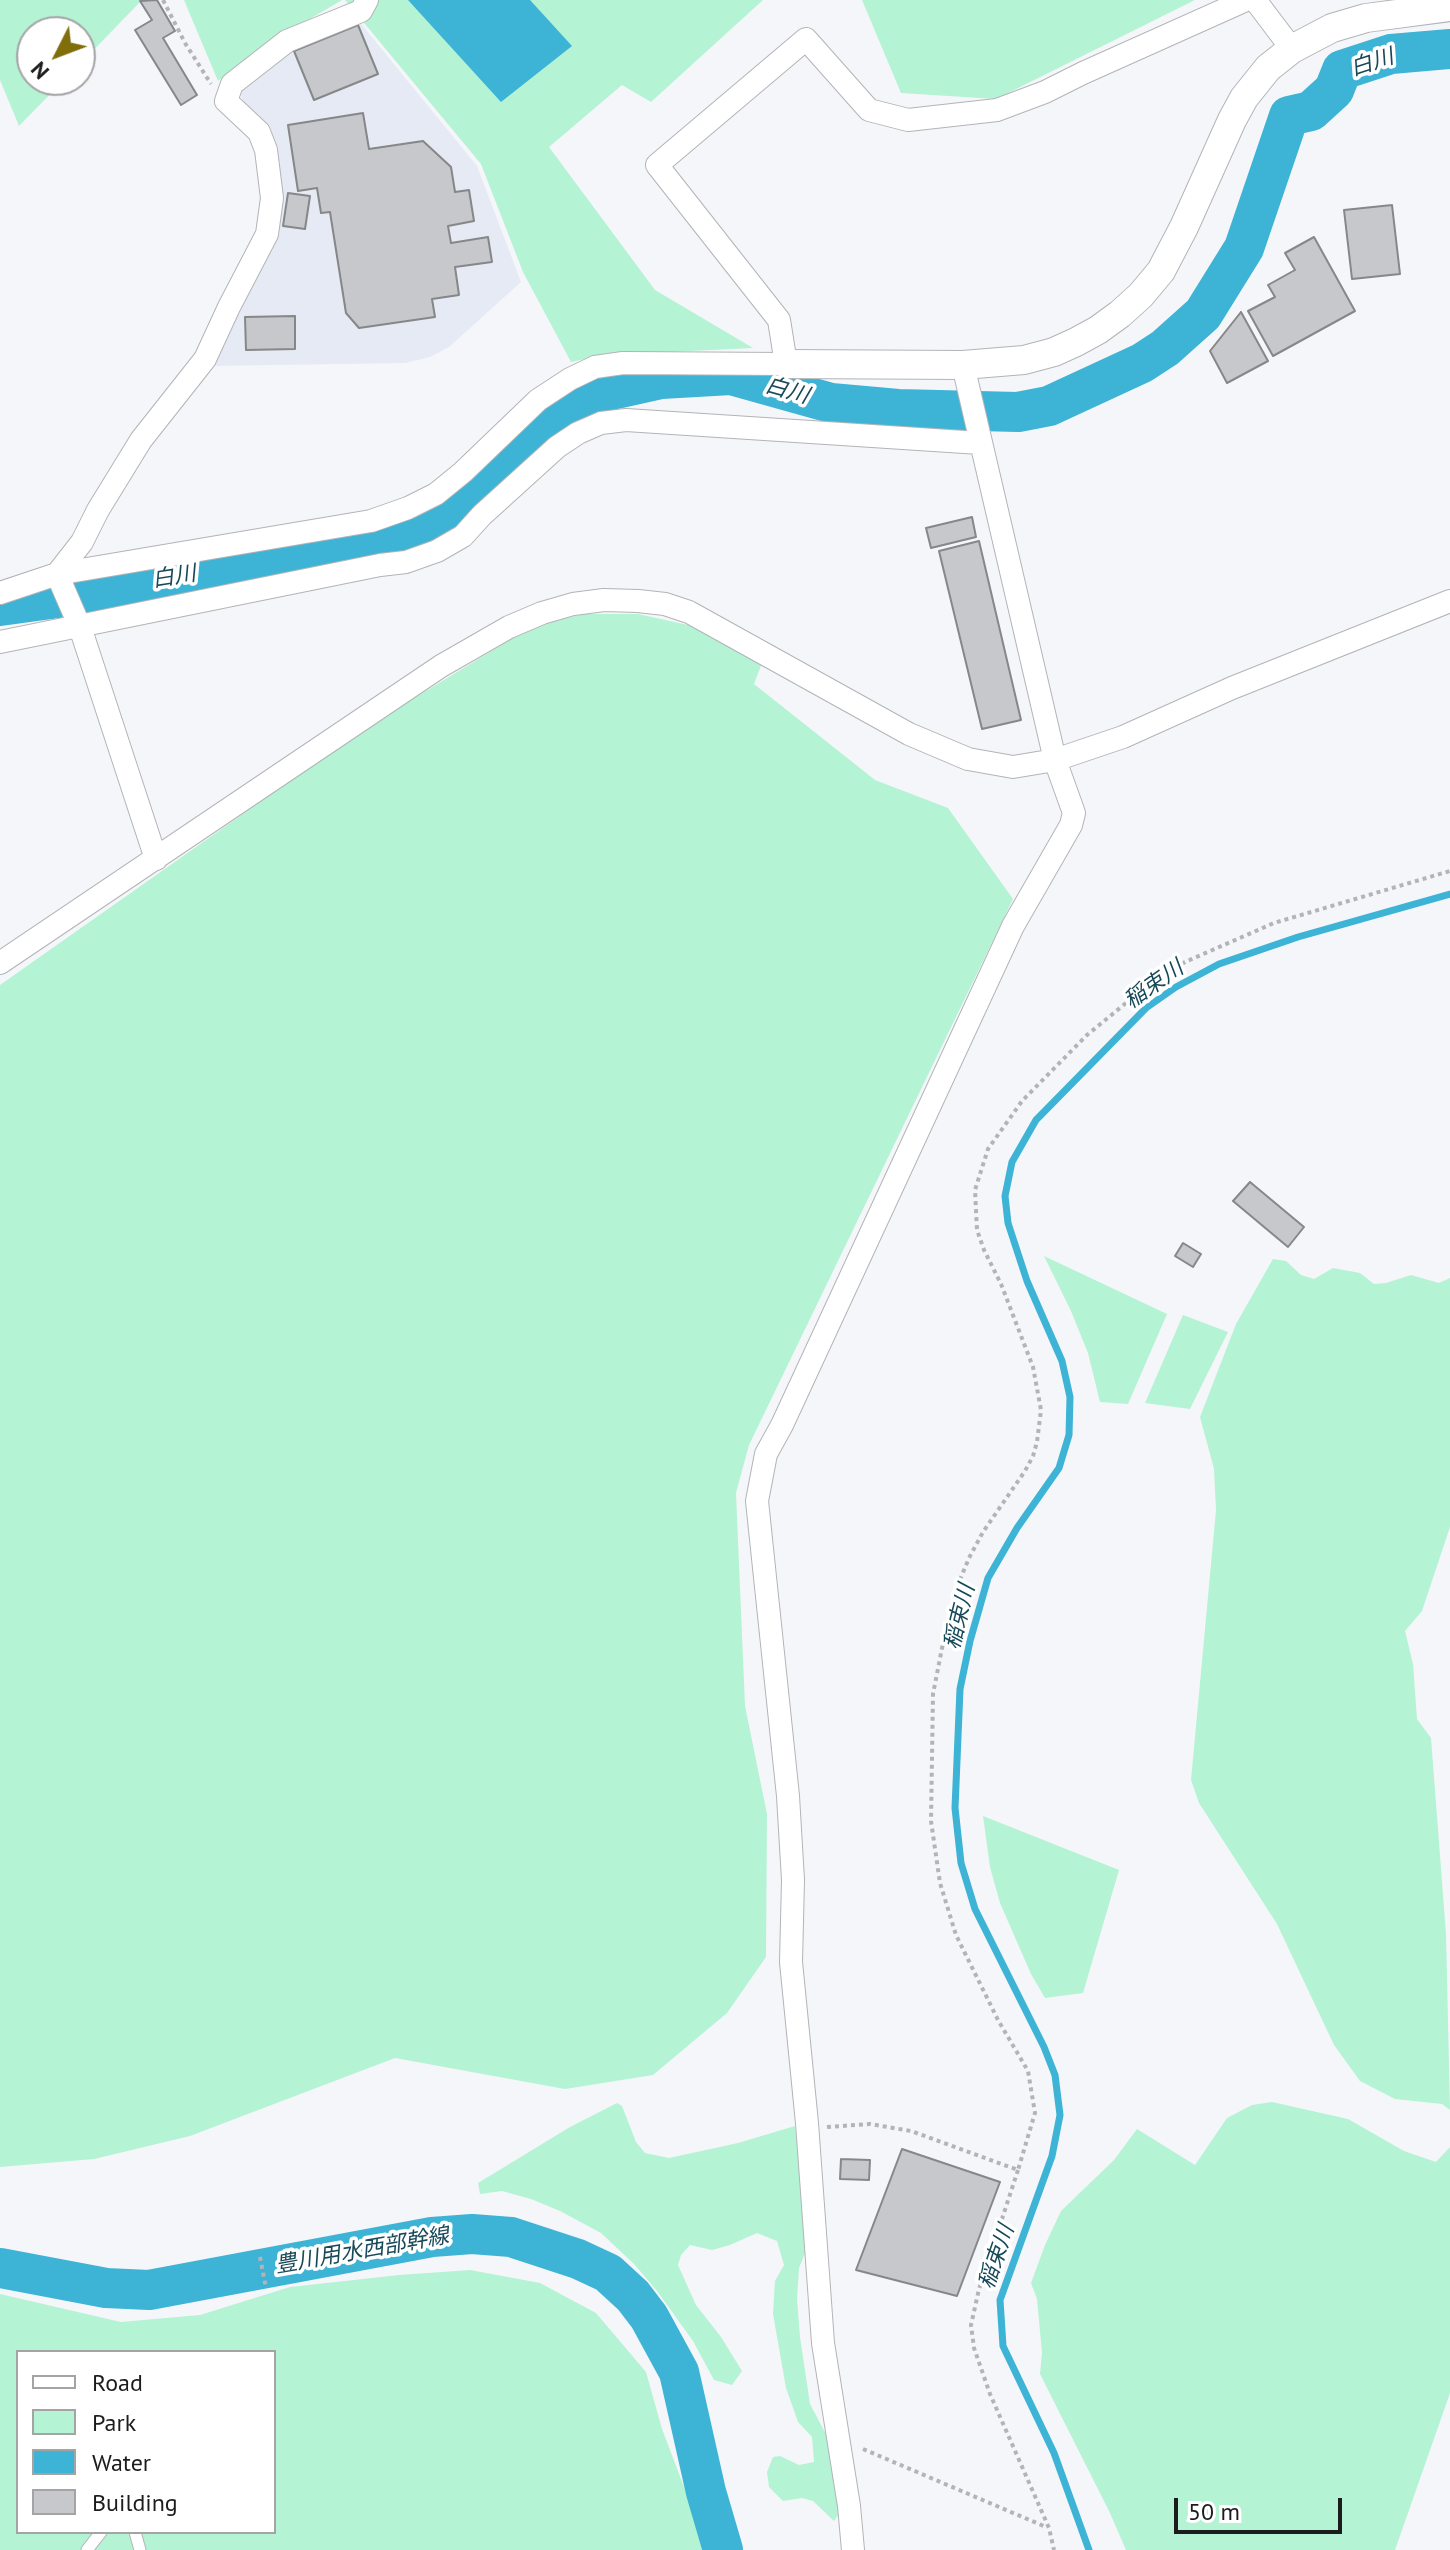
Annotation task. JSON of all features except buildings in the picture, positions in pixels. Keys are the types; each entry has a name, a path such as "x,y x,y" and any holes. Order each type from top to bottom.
{"street":[{"path":"57,574 82,542 141,440 205,359 234,295 267,234 272,198 266,150 259,132 226,101 232,84 287,41 361,11 367,0"},
{"path":"786,364 779,320 657,165 806,39 869,110 908,120 997,110 1045,92 1246,0"},
{"path":"1255,0 1292,49"},
{"path":"0,593 57,574 371,521 408,508 436,494 463,472 538,400 595,367 623,363 963,365 1024,360 1054,352 1098,330 1141,295 1161,271 1232,120 1244,98 1268,68 1292,49 1332,28 1366,18 1450,7"},
{"path":"853,2550 823,2343 807,2123 791,1962 793,1880 788,1796 757,1501 766,1454 1013,926 1071,825 1074,813 1055,760 963,365"},
{"path":"0,642 406,562 437,551 463,536 557,447 601,423 626,420 980,443"},
{"path":"57,574 80,627 156,859"},
{"path":"0,963 441,666 509,627 542,613 589,602 665,604 689,612 909,734 968,759 1013,767 1055,760 1123,737 1232,688 1450,601"}],"lane":[{"path":"87,2550 99,2534"}],"path":[{"path":"163,0 208,81 226,101"},
{"path":"1054,2550 1049,2528 990,2394 974,2348 971,2325 979,2289 1035,2113 1028,2071 956,1935 940,1883 931,1821 933,1694 945,1633 969,1558 1033,1456 1041,1410 1033,1367 977,1230 975,1190 980,1168 988,1149 1022,1101 1087,1035 1161,976 1203,952 1274,923 1450,871"},
{"path":"807,2123 835,2128 870,2124 911,2131 1018,2170"},
{"path":"260,2257 266,2288"},
{"path":"839,2439 1049,2528"}],"shaded area":[{"path":"358,20 477,166 521,282 449,347 430,357 405,363 212,366 274,235 247,110 238,88 288,50"}],"green space":[{"path":"0,0 142,0 96,47 96,16 16,16 16,96 48,96 19,126 0,80"},
{"path":"184,0 342,0 257,50 218,81"},
{"path":"345,0 763,0 651,102 622,85 549,147 655,290 753,348 603,355 571,362 523,272 481,164"},
{"path":"862,0 1195,0 996,99 901,93"},
{"path":"583,614 638,614 697,627 762,663 754,684 875,780 948,808 1013,899 749,1445 736,1493 745,1706 767,1814 766,1957 727,2013 653,2075 565,2089 395,2058 190,2136 94,2159 0,2167 0,985 365,728 531,627"},
{"path":"1044,1256 1167,1314 1128,1404 1100,1402 1088,1353"},
{"path":"1273,1259 1286,1261 1301,1275 1314,1279 1333,1268 1360,1273 1374,1284 1411,1275 1439,1283 1450,1278 1450,1527 1422,1611 1405,1631 1413,1664 1417,1719 1431,1738 1446,1934 1450,2110 1442,2104 1395,2099 1360,2081 1334,2045 1277,1924 1199,1803 1191,1780 1216,1510 1214,1469 1200,1417 1236,1324"},
{"path":"1183,1315 1228,1332 1190,1409 1145,1403"},
{"path":"983,1816 1119,1870 1083,1993 1045,1998 1031,1974 1000,1903 990,1867"},
{"path":"1272,2102 1348,2119 1404,2151 1436,2162 1450,2147 1450,2393 1395,2550 1126,2550 1040,2374 1042,2353 1037,2299 1031,2283 1061,2211 1114,2160 1137,2129 1195,2165 1227,2118 1252,2105"},
{"path":"617,2103 622,2106 636,2142 645,2153 669,2158 738,2143 795,2126 808,2246 799,2268 797,2299 800,2337 810,2404 827,2436 843,2508 834,2521 813,2501 802,2498 783,2501 769,2487 767,2472 773,2457 780,2456 799,2465 814,2462 812,2437 798,2422 786,2388 773,2314 775,2281 784,2265 777,2241 757,2233 712,2250 690,2245 681,2255 678,2265 696,2305 742,2371 732,2385 714,2380 693,2341 657,2291 601,2233 531,2199 502,2191 480,2194 478,2183 570,2127"},
{"path":"470,2270 540,2283 596,2313 646,2372 662,2429 708,2550 0,2550 0,2294 121,2322 200,2315 290,2287"}],"water":[{"path":"408,0 530,0 572,46 501,102"}],"waterway":[{"name":"白川","path":"0,606 412,539 452,517 530,448 558,417 598,393 661,379 731,375 831,403 898,409 1018,412 1049,406 1142,363 1165,348 1203,314 1244,248 1289,116 1311,111 1334,90 1342,70 1391,54 1450,49"},
{"name":"稲束川","path":"1089,2550 1054,2453 1003,2346 1000,2300 1052,2156 1060,2115 1055,2075 975,1909 961,1863 955,1808 960,1689 988,1578 1017,1528 1059,1468 1069,1435 1070,1397 1062,1361 1027,1281 1008,1223 1005,1196 1012,1162 1036,1120 1146,1008 1176,987 1219,964 1298,937 1450,894"},
{"name":"豊川用水西部幹線","path":"0,2268 106,2288 149,2290 432,2237 472,2234 511,2237 578,2259 608,2273 633,2296 649,2317 679,2372 706,2492 723,2550"}]}
